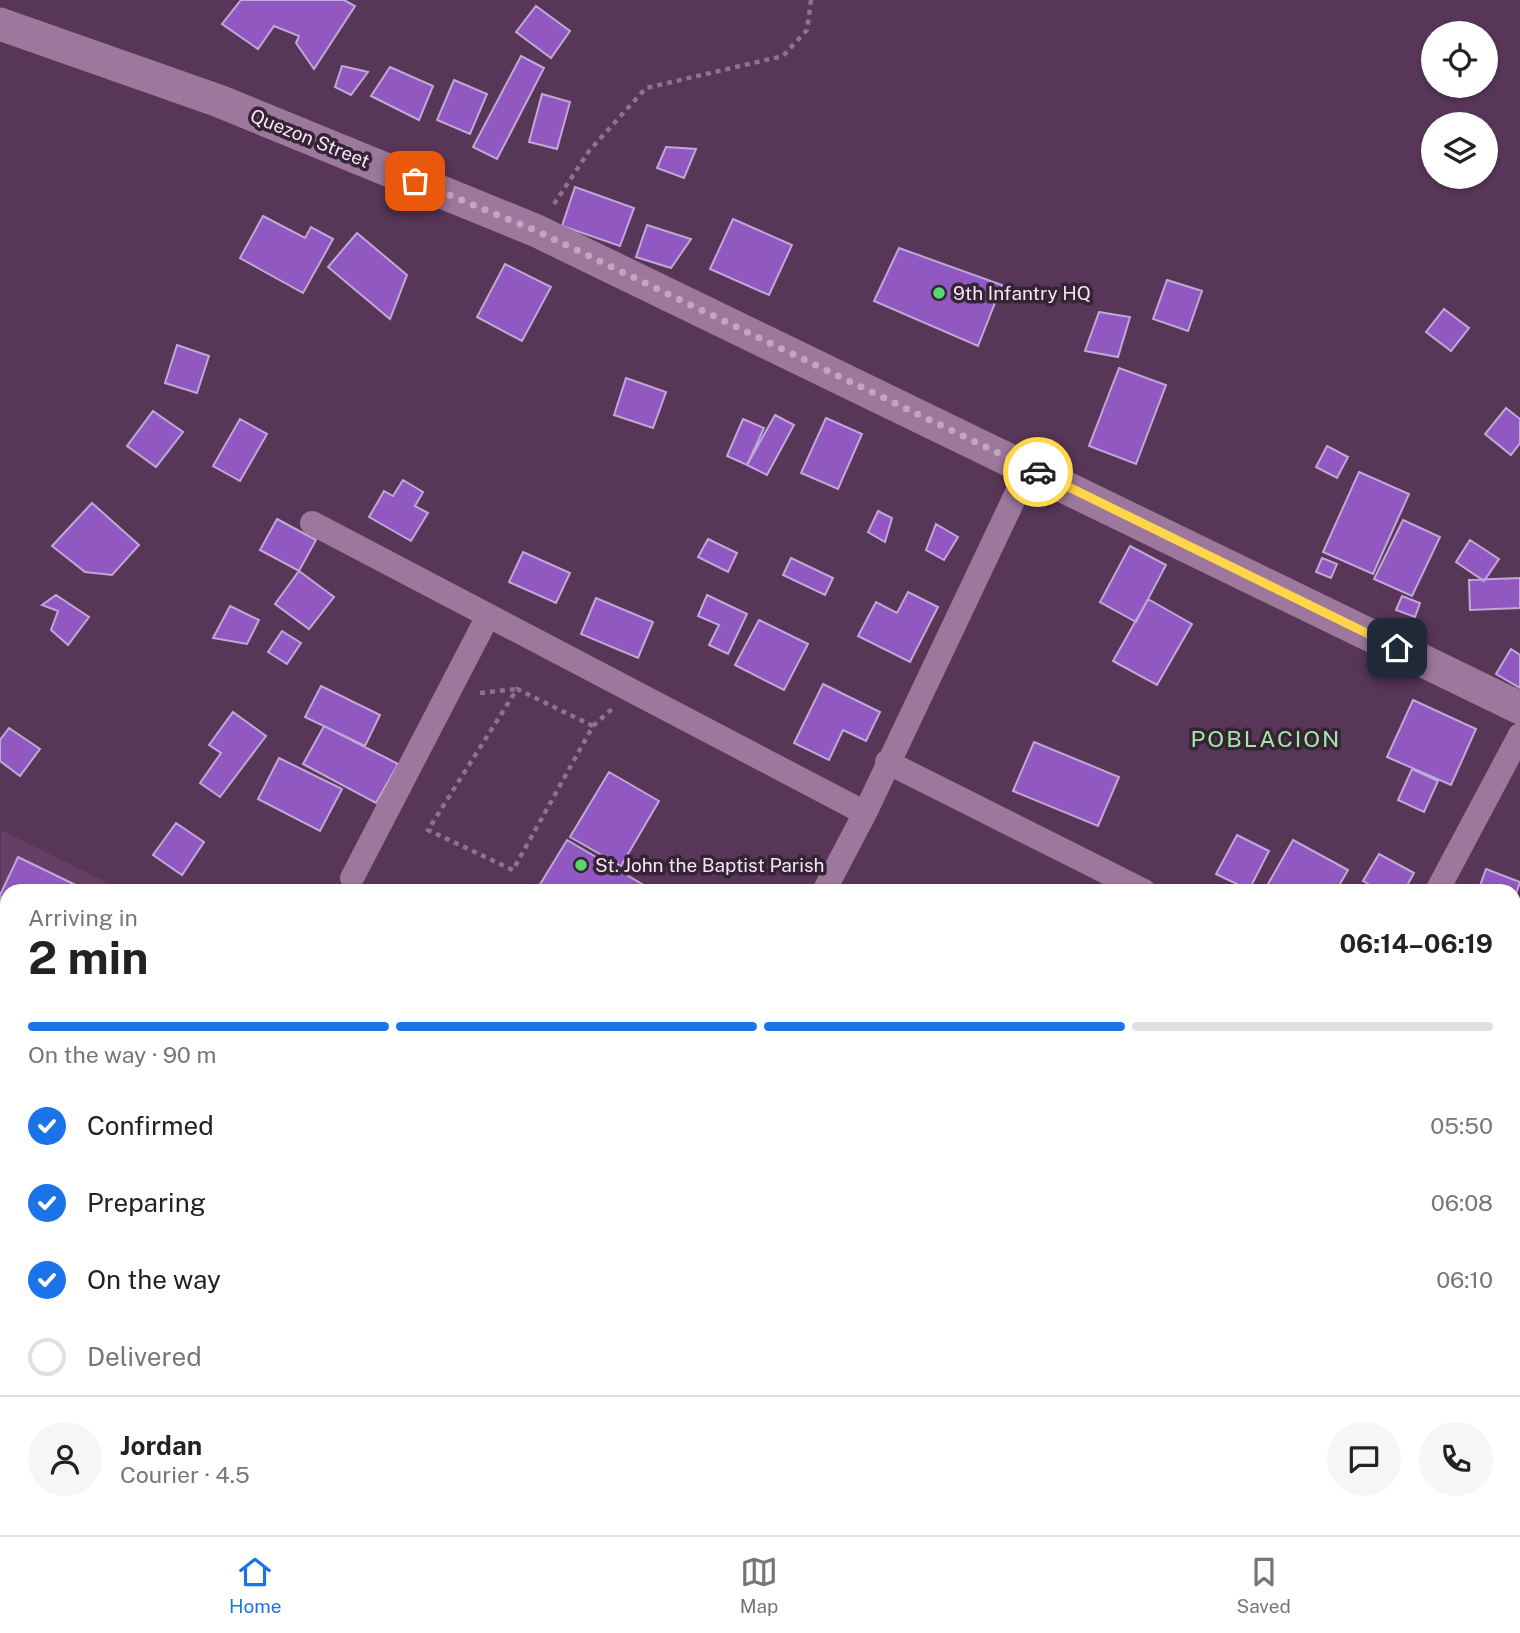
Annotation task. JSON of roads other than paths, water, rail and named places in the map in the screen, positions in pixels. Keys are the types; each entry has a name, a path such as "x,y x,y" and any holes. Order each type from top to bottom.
{"street":[{"name":"Quezon Street","path":"0,24 219,101 537,231 1029,467 1520,708"},
{"path":"828,884 865,813 1029,467"},
{"path":"312,523 865,813"},
{"path":"352,878 488,616"},
{"path":"1441,884 1520,735"},
{"path":"887,762 1130,884"}],"place":[{"name":"9th Infantry HQ","path":"939,293"},
{"name":"St. John the Baptist Parish","path":"581,865"}],"district":[{"name":"POBLACION","path":"1266,738"}]}
